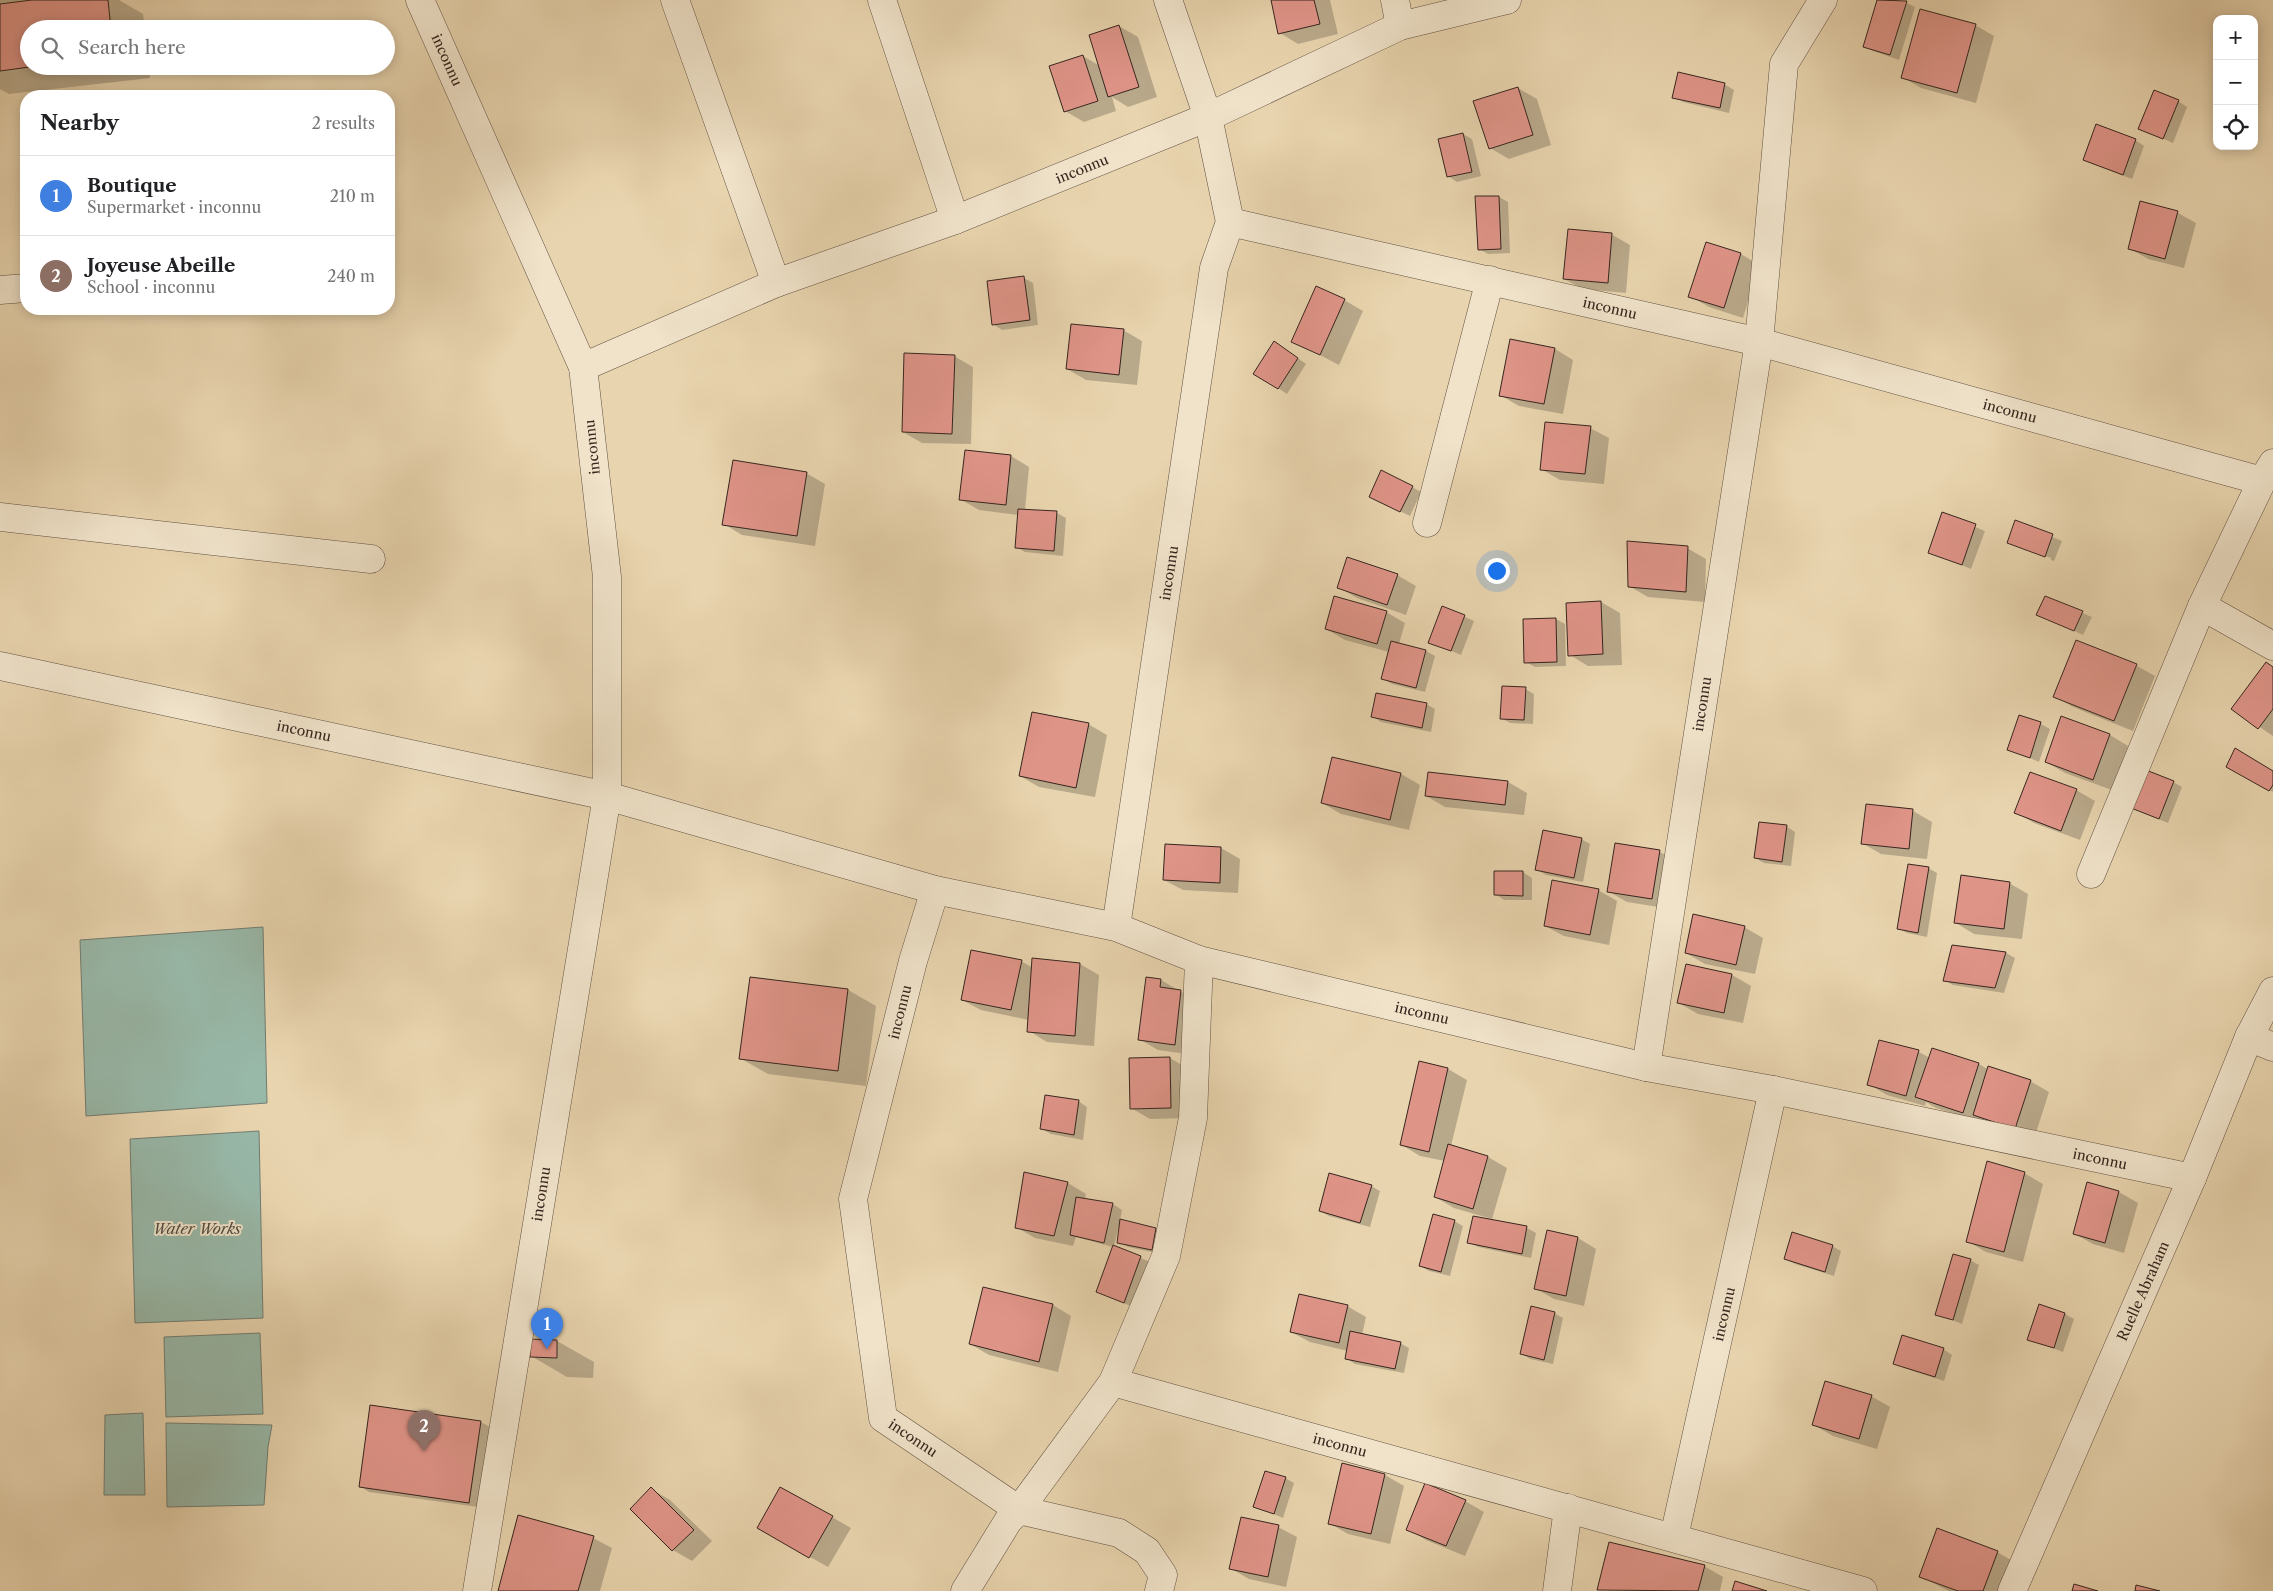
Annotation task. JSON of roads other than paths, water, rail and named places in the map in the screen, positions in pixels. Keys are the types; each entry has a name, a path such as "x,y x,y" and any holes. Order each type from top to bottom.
{"street":[{"name":"inconnu","path":"420,0 584,367 607,577 608,796 477,1591"},
{"path":"675,0 776,283"},
{"path":"882,0 955,220"},
{"path":"1168,0 1208,117 1230,222"},
{"path":"1395,0 1400,26"},
{"name":"inconnu","path":"584,367 776,283 955,220 1208,117 1400,26 1507,0"},
{"name":"inconnu","path":"1646,1067 1758,342 1784,64 1823,0"},
{"name":"inconnu","path":"1116,927 1214,268 1230,222 1758,342 2268,472 2202,606 2091,874"},
{"path":"1427,523 1490,280"},
{"path":"0,290 20,288"},
{"path":"0,516 371,559"},
{"path":"2202,606 2273,646"},
{"name":"inconnu","path":"0,666 608,796 935,890 1116,927 1198,960 1646,1067 1773,1090 2192,1178"},
{"name":"inconnu","path":"935,890 913,961 853,1200 882,1418 1019,1510 1120,1533 1148,1551 1163,1575 1159,1591"},
{"path":"965,1591 1008,1521 1019,1510 1113,1382 1166,1256 1193,1118 1198,960"},
{"name":"Ruelle Abraham","path":"2012,1591 2192,1178 2261,1042 2273,991"},
{"name":"inconnu","path":"1674,1537 1773,1090"},
{"name":"inconnu","path":"1113,1382 1863,1591"},
{"path":"1557,1591 1568,1508"}],"water":[{"path":"263,927 267,1103 86,1116 80,940"},
{"name":"Water Works","path":"259,1131 263,1318 135,1323 130,1139"},
{"path":"260,1333 263,1414 166,1417 164,1337"},
{"path":"143,1413 145,1495 104,1495 105,1415"},
{"path":"166,1423 272,1425 268,1447 264,1505 167,1507"}],"place":[{"name":"Boutique","path":"547,1349"},
{"name":"Joyeuse Abeille","path":"424,1451"}]}
